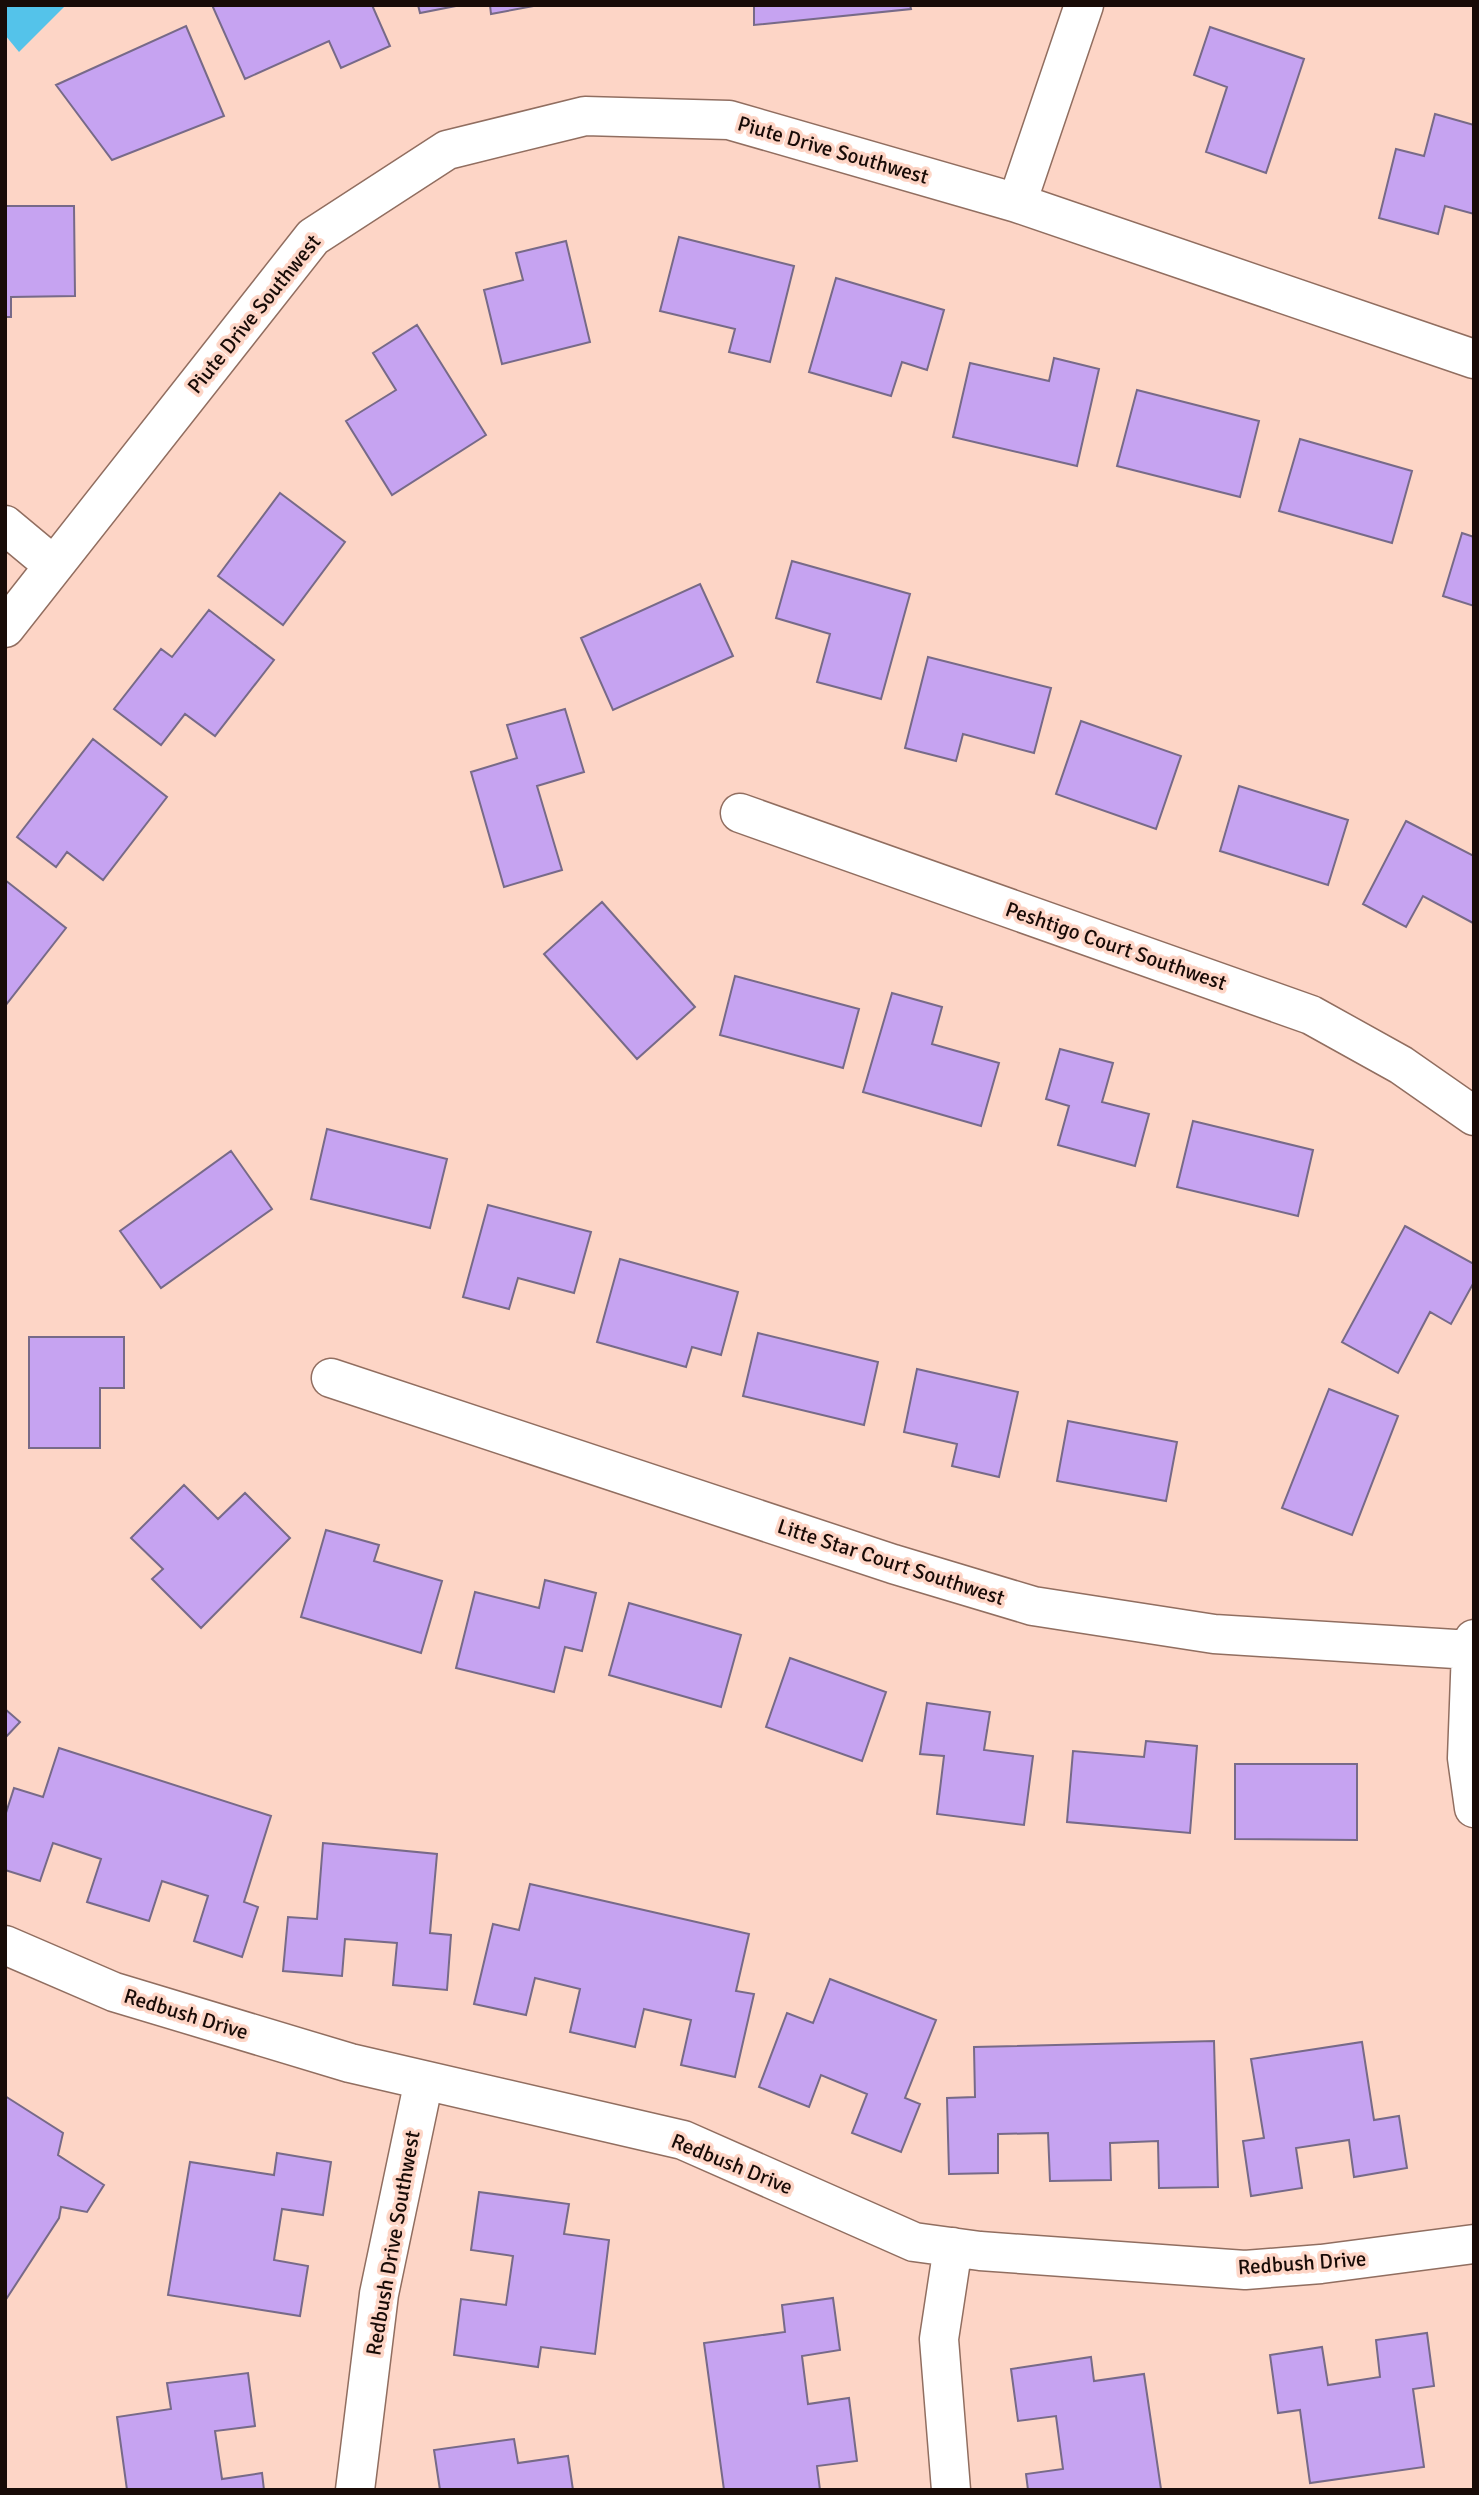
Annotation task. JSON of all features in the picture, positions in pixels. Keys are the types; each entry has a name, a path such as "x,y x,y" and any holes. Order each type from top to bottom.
{"street":[{"path":"1017,203 1084,5"},
{"name":"Piute Drive Southwest","path":"5,628 313,237 447,150 585,116 729,120 1017,203 1474,359"},
{"path":"5,525 53,565"},
{"name":"Peshtigo Court Southwest","path":"740,813 1311,1015 1401,1065 1474,1116"},
{"name":"Litte Star Court Southwest","path":"331,1378 880,1559 1033,1606 1214,1634 1472,1645"},
{"path":"1472,1645 1466,1758 1474,1808"},
{"name":"Redbush Drive","path":"5,1945 114,1992 350,2063 683,2140 914,2242 1245,2270 1321,2264 1474,2244"},
{"name":"Redbush Drive Southwest","path":"355,2490 379,2294 424,2080"},
{"path":"951,2490 939,2339 953,2247"}],"water":[{"path":"5,5 66,5 19,52 5,35"}],"building":[{"path":"212,5 372,5 390,46 341,68 329,41 245,79"},
{"path":"418,5 461,5 420,13"},
{"path":"490,5 539,5 491,14"},
{"path":"754,5 910,5 911,9 754,25"},
{"path":"186,26 224,116 112,160 56,85"},
{"path":"1210,27 1304,59 1266,173 1206,152 1227,87 1194,75"},
{"path":"1435,114 1474,125 1474,214 1445,206 1438,234 1379,218 1396,149 1424,156"},
{"path":"5,206 74,206 75,296 11,297 11,317 5,317"},
{"path":"679,237 794,266 770,362 729,352 735,329 660,311"},
{"path":"566,241 590,342 502,364 484,290 523,280 516,253"},
{"path":"836,278 944,310 927,370 902,362 891,396 809,372"},
{"path":"417,325 486,435 392,495 346,421 396,390 373,353"},
{"path":"1054,358 1099,369 1077,466 953,437 970,363 1049,381"},
{"path":"1137,390 1259,421 1240,497 1117,466"},
{"path":"1300,439 1412,471 1392,543 1279,511"},
{"path":"280,493 345,542 283,625 218,576"},
{"path":"1462,533 1474,537 1474,606 1443,596"},
{"path":"792,561 910,594 881,699 817,682 830,634 776,618"},
{"path":"700,584 733,656 613,710 581,638"},
{"path":"209,610 274,660 215,736 185,714 161,745 114,709 161,649 172,657"},
{"path":"928,657 1051,688 1034,753 963,734 956,761 905,748"},
{"path":"565,709 584,772 537,786 562,870 504,887 471,772 517,758 507,725"},
{"path":"1081,721 1181,756 1156,829 1056,794"},
{"path":"93,739 167,797 103,880 67,852 56,867 17,837"},
{"path":"1239,786 1348,820 1328,885 1220,851"},
{"path":"1406,821 1474,856 1473,923 1423,896 1406,927 1363,904"},
{"path":"5,880 66,928 5,1006"},
{"path":"602,902 695,1007 637,1059 544,954"},
{"path":"735,976 859,1009 843,1068 720,1035"},
{"path":"892,993 942,1007 932,1044 999,1063 981,1126 863,1092"},
{"path":"1060,1049 1113,1063 1102,1102 1149,1114 1135,1166 1058,1145 1069,1106 1046,1099"},
{"path":"1193,1121 1313,1150 1298,1216 1177,1187"},
{"path":"327,1129 447,1159 430,1228 311,1199"},
{"path":"231,1151 272,1209 161,1288 120,1231"},
{"path":"488,1205 591,1232 574,1293 518,1278 509,1309 463,1297"},
{"path":"1405,1226 1474,1264 1474,1282 1451,1324 1430,1312 1398,1373 1342,1342"},
{"path":"620,1259 738,1292 721,1355 692,1347 686,1367 597,1342"},
{"path":"758,1333 878,1362 864,1425 743,1396"},
{"path":"29,1337 124,1337 124,1388 100,1388 100,1448 29,1448"},
{"path":"917,1369 1018,1392 999,1477 952,1466 957,1444 904,1432"},
{"path":"1329,1389 1398,1416 1352,1535 1282,1508"},
{"path":"1068,1421 1177,1442 1166,1501 1057,1481"},
{"path":"184,1485 218,1519 245,1493 290,1538 201,1628 152,1579 163,1569 131,1538"},
{"path":"326,1530 379,1545 374,1561 442,1581 421,1653 301,1617"},
{"path":"545,1580 596,1593 582,1651 565,1647 554,1692 456,1668 475,1592 539,1608"},
{"path":"629,1603 741,1635 721,1707 609,1675"},
{"path":"790,1658 886,1692 862,1761 766,1727"},
{"path":"927,1703 990,1712 984,1750 1033,1756 1024,1825 937,1814 944,1756 920,1754"},
{"path":"5,1709 20,1722 5,1738"},
{"path":"1146,1741 1197,1746 1190,1833 1067,1822 1073,1751 1144,1757"},
{"path":"59,1748 271,1816 244,1902 258,1907 242,1957 194,1941 208,1896 162,1881 149,1921 87,1902 101,1859 53,1843 40,1881 5,1870 5,1816 14,1788 43,1797"},
{"path":"1235,1764 1357,1764 1357,1840 1235,1839"},
{"path":"323,1843 437,1854 430,1933 451,1935 447,1990 393,1985 397,1943 345,1939 342,1976 283,1971 288,1917 317,1919"},
{"path":"530,1884 749,1934 736,1991 754,1994 735,2077 681,2065 691,2020 644,2009 635,2047 570,2032 580,1989 535,1978 526,2015 474,2004 493,1924 519,1930"},
{"path":"830,1979 936,2020 905,2098 920,2104 901,2152 852,2133 867,2094 821,2075 809,2107 759,2087 787,2013 813,2023"},
{"path":"1214,2041 1218,2187 1159,2188 1158,2141 1110,2143 1111,2180 1050,2181 1048,2133 998,2134 998,2173 949,2174 947,2098 975,2097 974,2047"},
{"path":"1362,2042 1374,2120 1399,2116 1407,2168 1354,2177 1349,2140 1296,2148 1302,2188 1251,2196 1243,2141 1264,2138 1251,2059"},
{"path":"5,2096 63,2133 58,2155 104,2185 87,2212 61,2207 59,2218 5,2301"},
{"path":"277,2153 331,2162 323,2215 282,2209 274,2260 308,2266 300,2316 168,2295 190,2162 274,2175"},
{"path":"479,2192 569,2204 564,2234 609,2240 595,2354 541,2347 538,2367 454,2355 461,2299 506,2305 513,2256 471,2250"},
{"path":"833,2298 840,2350 802,2356 808,2404 849,2398 857,2461 817,2466 820,2490 724,2490 704,2343 785,2332 782,2305"},
{"path":"1427,2333 1434,2386 1413,2389 1424,2467 1310,2483 1300,2410 1278,2413 1270,2355 1322,2347 1328,2385 1380,2377 1376,2340"},
{"path":"1091,2357 1094,2381 1144,2374 1161,2489 1028,2490 1026,2474 1063,2469 1056,2416 1018,2421 1011,2369"},
{"path":"248,2373 255,2426 215,2431 222,2479 262,2473 264,2490 127,2490 117,2417 171,2409 167,2383"},
{"path":"514,2439 518,2463 568,2456 573,2490 440,2490 434,2450"}]}
